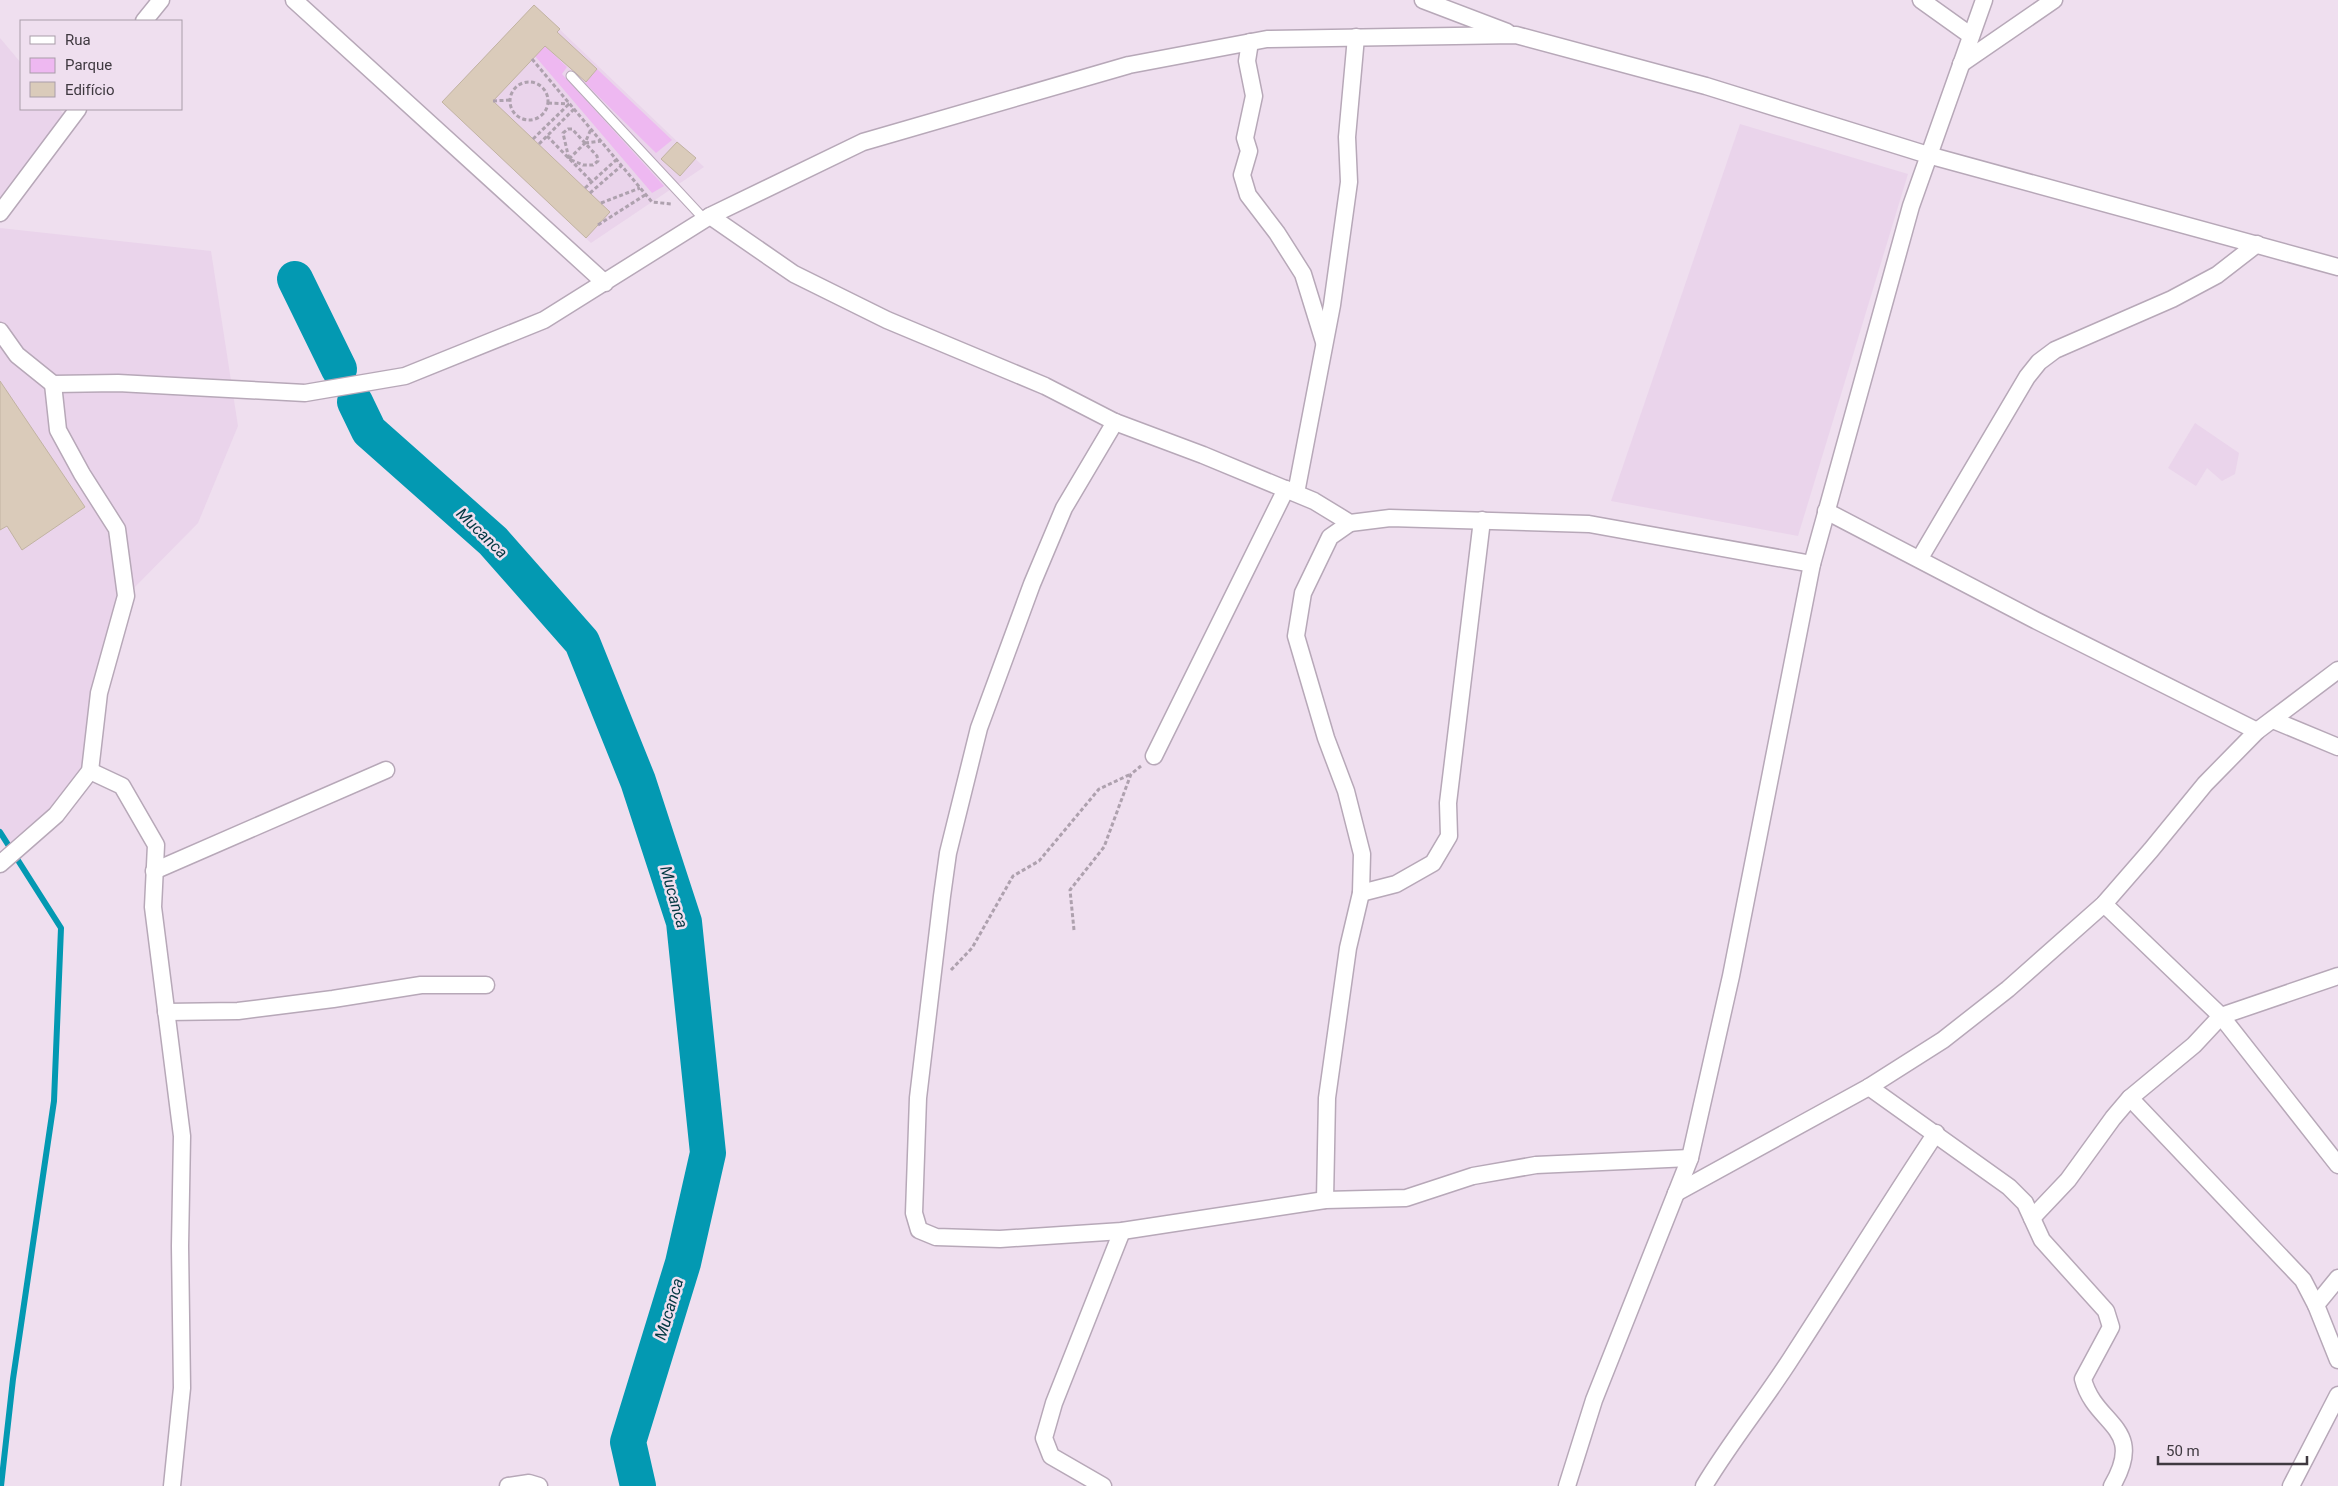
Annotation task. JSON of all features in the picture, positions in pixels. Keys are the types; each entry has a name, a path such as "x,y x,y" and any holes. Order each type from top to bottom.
{"street":[{"path":"145,20 161,0"},
{"path":"294,0 605,283"},
{"path":"1423,0 1516,35 1706,86 1928,155 2338,267"},
{"path":"1921,0 1970,36"},
{"path":"1567,1486 1594,1400 1690,1158 1731,976 1812,564 1911,206 1984,0"},
{"path":"1961,64 2054,0"},
{"path":"0,331 17,355 53,384 118,383 305,393 405,376 544,320 708,218 863,142 1129,65 1267,39 1516,35"},
{"path":"1154,756 1291,491 1332,305 1349,182 1347,137 1356,37"},
{"path":"1250,42 1247,61 1254,96 1245,138 1249,151 1242,175 1248,195 1303,274 1324,344"},
{"path":"0,213 77,110"},
{"path":"708,218 794,274 886,320 1045,386 1115,422 1314,501 1350,523"},
{"path":"1920,558 2022,385 2040,362 2055,350 2172,299 2217,275 2257,244"},
{"path":"0,864 56,815 90,771 99,693 126,596 117,528 82,474 58,430 53,384"},
{"path":"1115,422 1064,508 1032,584 979,728 948,853 918,1098 914,1213 919,1230 936,1237 1000,1239 1122,1231 1325,1200 1406,1198 1473,1176 1536,1165 1690,1158"},
{"path":"1826,511 1920,558 2035,620 2257,731"},
{"path":"1325,1200 1327,1098 1348,948 1361,893 1362,854 1346,791 1326,738 1296,636 1302,593 1330,538 1350,523 1390,518 1589,524 1812,564"},
{"path":"1361,893 1396,884 1433,863 1449,836 1448,803 1482,520"},
{"path":"1676,1193 1869,1087 1943,1040 2008,989 2104,904 2205,784 2257,731 2338,670"},
{"path":"2273,720 2338,747"},
{"path":"154,872 386,770"},
{"path":"90,771 122,786 156,845 152,907 182,1136 180,1246 182,1388 172,1486"},
{"path":"2104,904 2221,1016 2338,1165"},
{"path":"2032,1218 2068,1180 2130,1098 2194,1045 2221,1016 2338,976"},
{"path":"166,1012 238,1011 421,985 486,985"},
{"path":"1869,1087 1936,1133 2009,1187 2025,1203 2042,1240 2106,1311 2111,1327 2083,1379 2086,1391 2118,1431 2125,1450 2119,1473 2112,1486"},
{"path":"2130,1098 2303,1280 2316,1305 2338,1360"},
{"path":"1704,1486 1720,1459 1792,1359 1864,1242 1936,1133"},
{"path":"1103,1486 1051,1456 1044,1438 1054,1403 1122,1231"},
{"path":"2316,1305 2338,1278"},
{"path":"2291,1486 2338,1395"},
{"path":"508,1486 529,1483 538,1486"}],"lane":[{"path":"572,76 692,206 708,218"}],"path":[{"path":"532,59 652,202 692,206"},
{"path":"530,82 542,86 548,103 542,114 531,120 525,119 514,112 510,100 514,89 519,85 530,82"},
{"path":"493,101 510,100"},
{"path":"548,103 569,104"},
{"path":"533,139 569,104"},
{"path":"539,144 574,109"},
{"path":"572,129 597,156 598,161 593,165 583,164 569,158 563,133 572,129"},
{"path":"569,158 585,143 591,129"},
{"path":"547,136 592,182"},
{"path":"585,143 601,141"},
{"path":"585,188 616,160"},
{"path":"590,193 621,166"},
{"path":"601,203 640,188"},
{"path":"598,225 645,195"},
{"path":"931,991 972,948 1013,876 1039,861 1099,789 1130,774 1154,756"},
{"path":"1074,930 1070,890 1104,847 1130,774"}],"shaded area":[{"path":"534,5 704,167 591,243 442,102"},
{"path":"0,38 20,62 20,110 60,110 69,121 0,201"},
{"path":"1740,124 1908,174 1798,536 1611,501"},
{"path":"0,228 211,251 238,426 198,523 126,596 90,771 13,852 0,832"},
{"path":"2195,423 2239,453 2235,474 2222,481 2207,468 2196,486 2168,468"}],"green space":[{"path":"545,46 567,67 562,74 664,186 652,193 535,56"},
{"path":"597,69 672,140 656,153 585,83"}],"building":[{"path":"534,5 560,29 557,32 597,69 586,82 545,46 493,101 610,212 586,238 442,102"},
{"path":"677,142 696,158 680,176 661,159"},
{"path":"0,381 85,507 22,550 7,526 0,530"}],"waterway":[{"name":"Mucanca","path":"295,279 339,369"},
{"name":"Mucanca","path":"355,402 369,431 493,541 582,642 638,781 684,922 708,1153 683,1263 628,1442 638,1486"},
{"path":"0,832 61,928 54,1101 13,1379 1,1486"}]}
